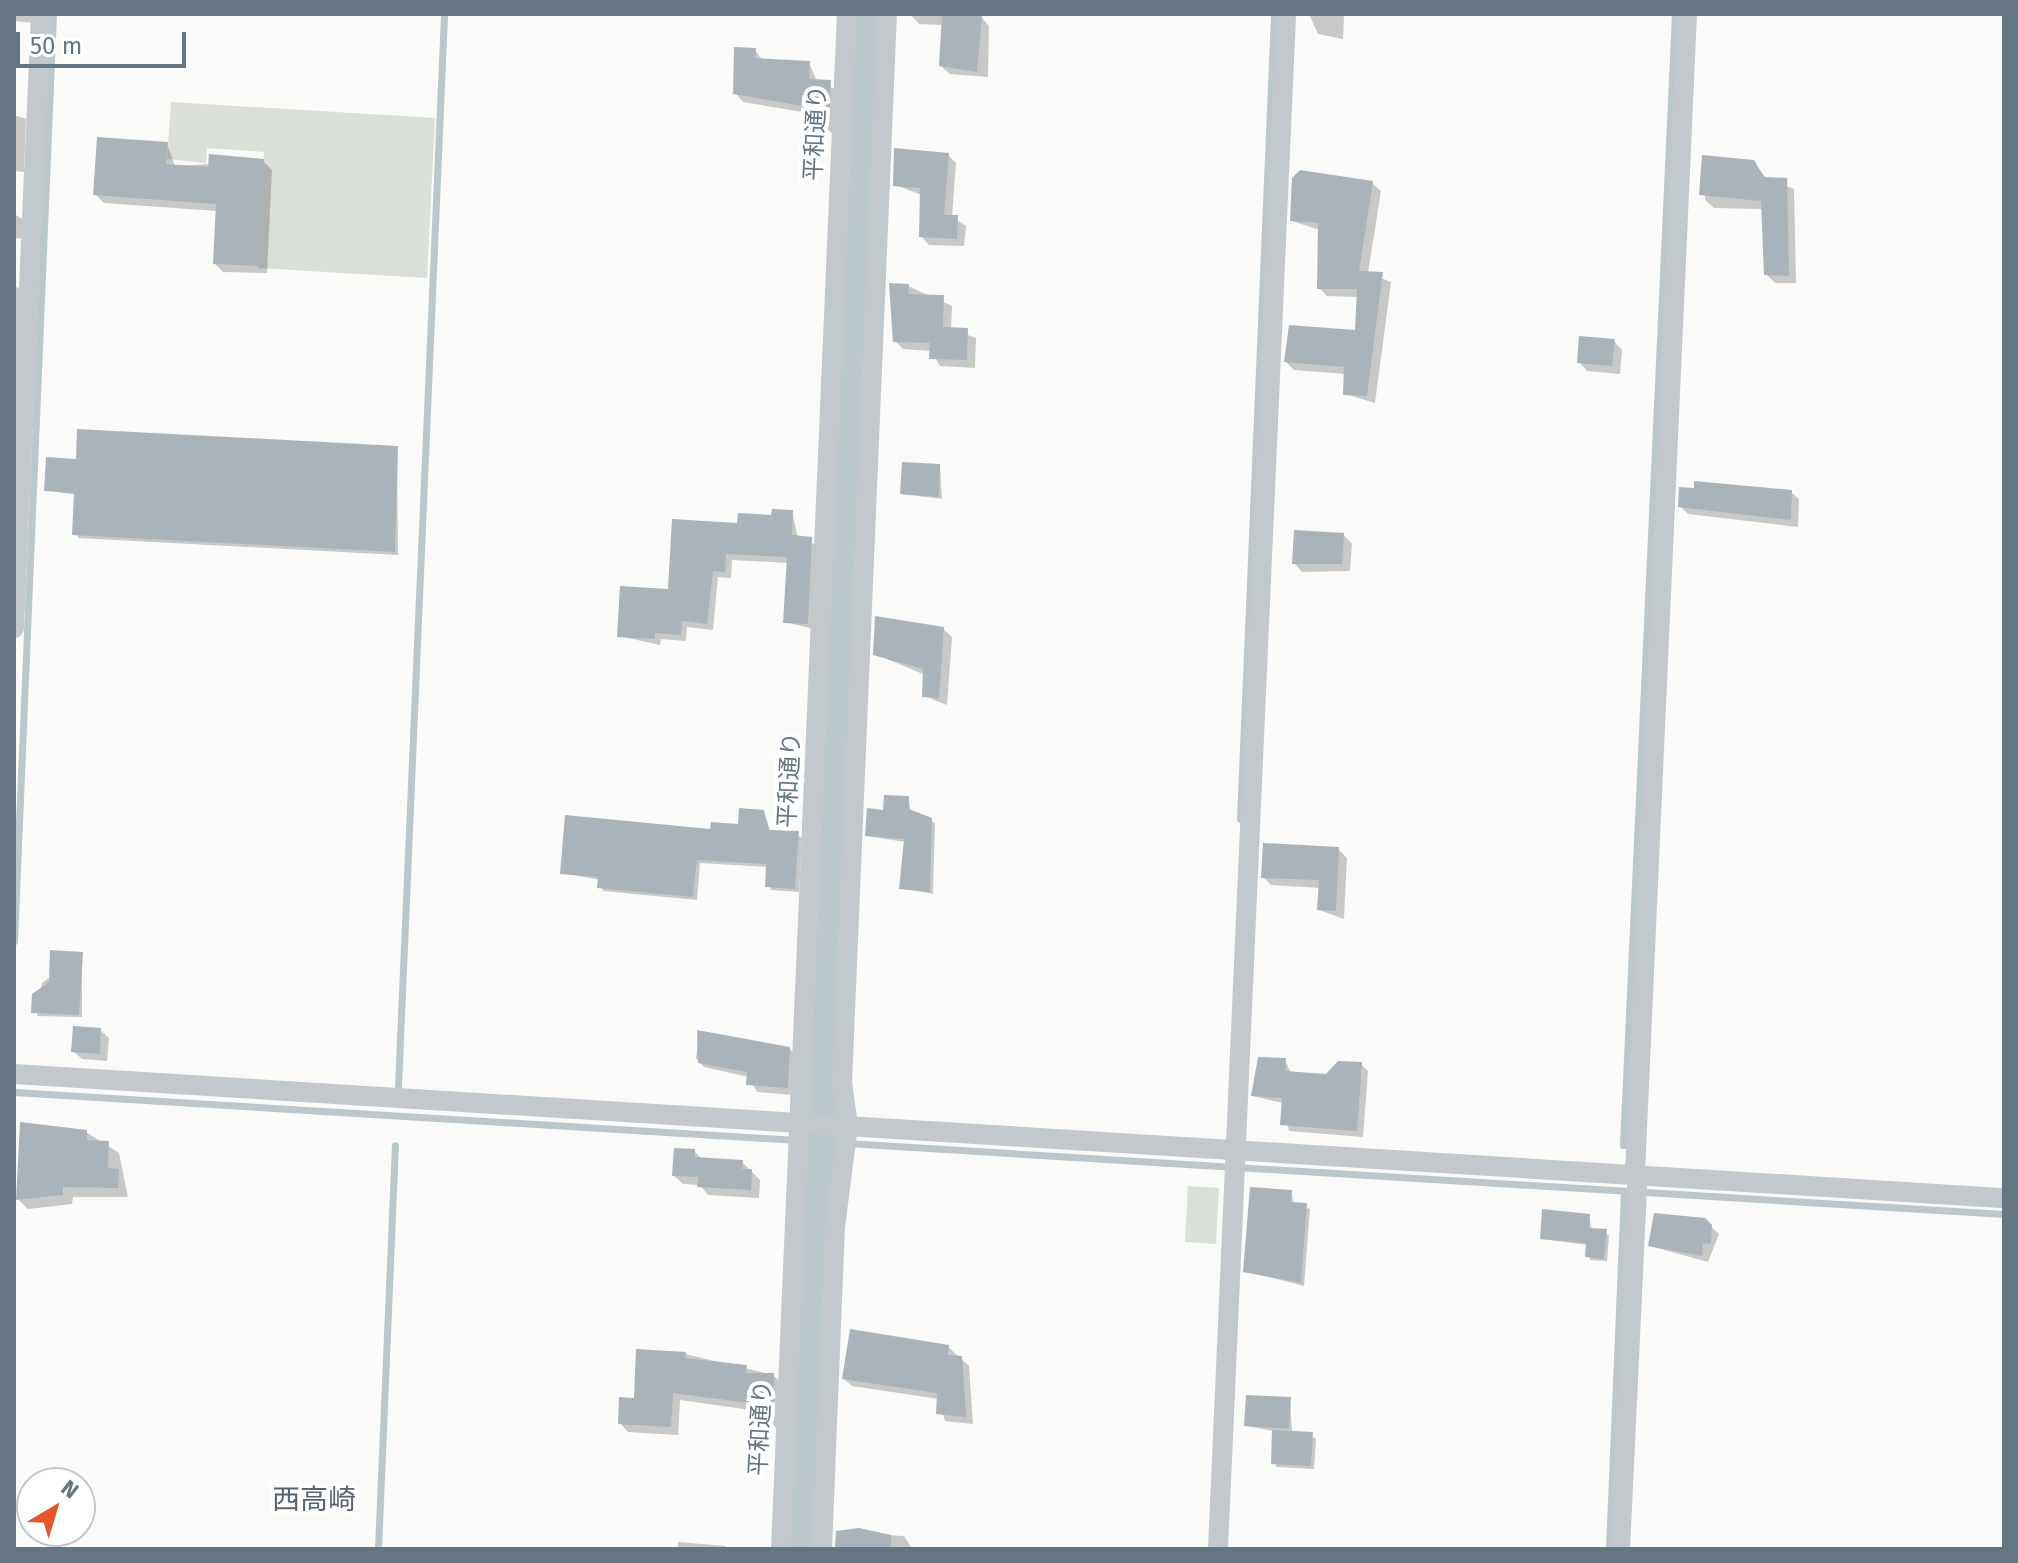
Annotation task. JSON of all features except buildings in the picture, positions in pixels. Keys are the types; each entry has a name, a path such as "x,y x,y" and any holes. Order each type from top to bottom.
{"street":[{"path":"14,628 41,14"},
{"name":"平和通り","path":"781,1549 847,14"},
{"path":"822,1549 835,1227 845,1136 842,1082 887,14"},
{"path":"1218,1549 1286,14"},
{"path":"1620,1549 1687,14"},
{"path":"14,1074 1237,1162 2004,1198"}],"shaded area":[{"path":"171,102 435,118 427,278 258,268 264,152 207,148 206,163 167,159"},
{"path":"1188,1186 1219,1188 1216,1244 1185,1242"}],"waterway":[{"path":"14,941 53,14"},
{"path":"398,1086 444,14"},
{"path":"805,1549 870,14"},
{"path":"1240,819 1274,14"},
{"path":"1623,1145 1675,14"},
{"path":"14,1092 2004,1214"},
{"path":"378,1549 395,1145"},
{"path":"1609,1549 1624,1191"}],"district":[{"name":"西高崎","path":"314,1500"}]}
